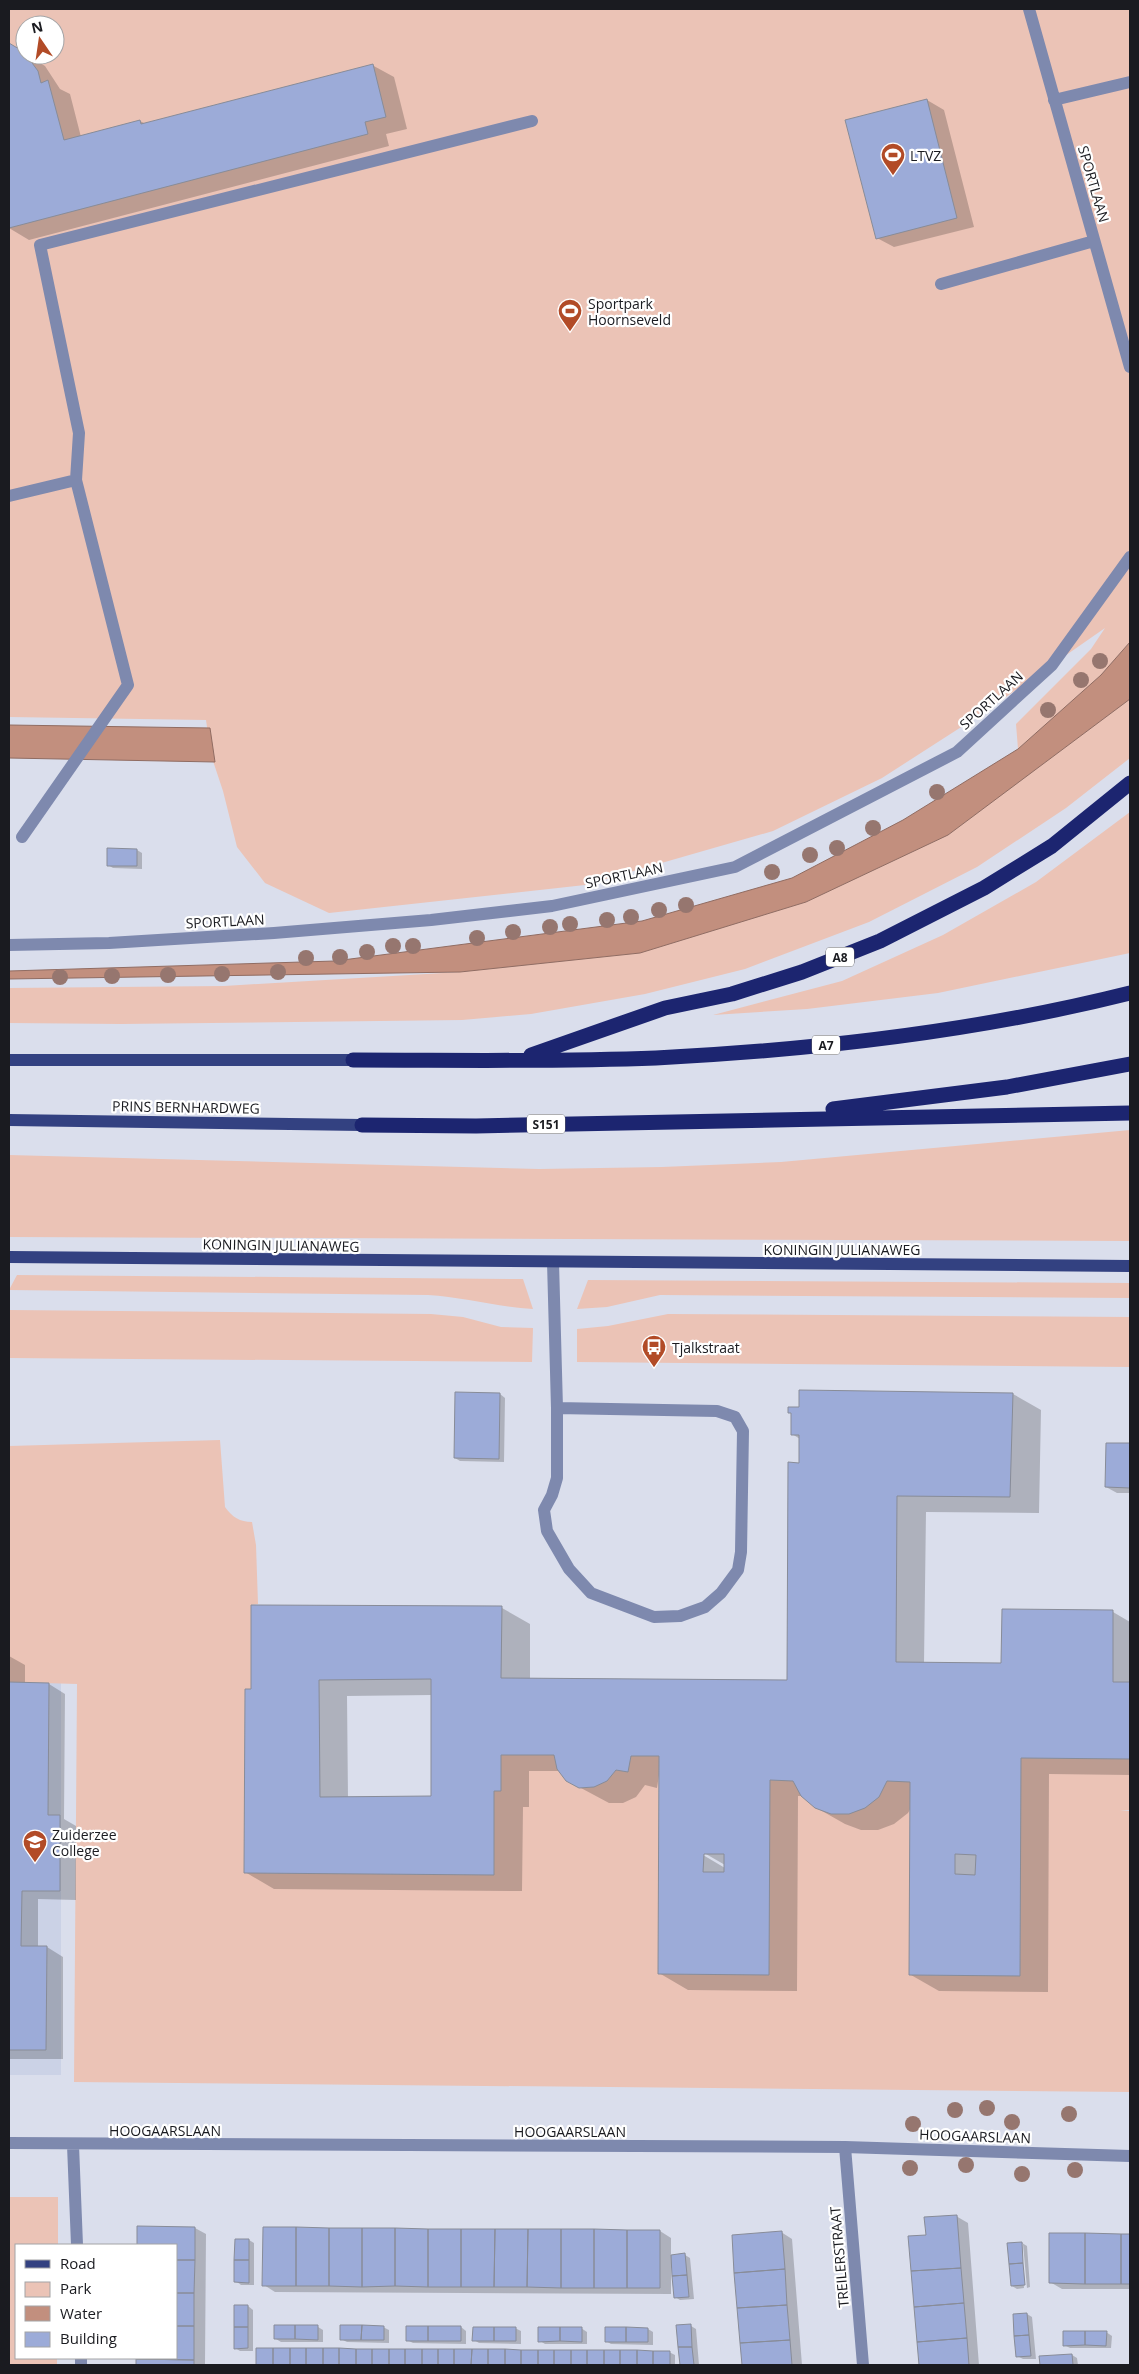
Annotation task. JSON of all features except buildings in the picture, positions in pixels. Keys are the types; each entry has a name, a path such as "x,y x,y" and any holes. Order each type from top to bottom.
{"highway":[{"name":"A8","path":"517,1060 665,1008 732,994 802,972 880,941 984,888 1052,846 1130,783"},
{"name":"A7","path":"517,1060 655,1058 798,1048 929,1032 1056,1011 1130,993"},
{"path":"352,1060 517,1060"},
{"path":"730,1120 904,1102 1007,1087 1130,1064"},
{"path":"730,1120 1130,1113"},
{"name":"S151","path":"362,1125 476,1126 730,1120"}],"main road":[{"path":"9,1060 352,1060"},
{"name":"PRINS BERNHARDWEG","path":"9,1120 362,1125"},
{"name":"KONINGIN JULIANAWEG","path":"9,1257 1130,1266"}],"street":[{"name":"SPORTLAAN","path":"1029,9 1130,368"},
{"path":"1054,100 1130,82"},
{"path":"22,837 128,685 76,480 79,433 40,245 532,121"},
{"path":"941,284 1094,241"},
{"path":"9,496 76,480"},
{"name":"SPORTLAAN","path":"9,945 109,943 265,934 431,920 552,906 735,867 957,752 1052,665 1130,557"},
{"path":"553,1262 556,1478 552,1495 544,1510 547,1531 570,1569 591,1593 654,1617 680,1616 705,1607 721,1593 738,1570 741,1552 743,1431 735,1417 717,1411 556,1408"},
{"name":"HOOGAARSLAAN","path":"9,2143 73,2145 845,2147 1130,2156"},
{"path":"73,2145 77,2244"},
{"name":"TREILERSTRAAT","path":"845,2147 863,2365"}],"shaded area":[{"name":"Zuiderzee College","path":"61,1651 61,2075 9,2075 9,1652"}],"green space":[{"name":"Sportpark Hoornseveld","path":"9,9 1130,9 1130,642 1101,675 1018,749 1016,724 1091,649 1105,628 983,713 882,778 773,831 585,885 329,913 265,883 237,847 223,791 211,755 206,720 9,717"},
{"path":"1130,699 1130,758 1066,808 977,867 869,922 745,969 645,994 531,1014 462,1020 121,1024 9,1023 9,988 224,986 460,972 640,953 806,902 948,835"},
{"path":"1130,812 1130,953 938,993 807,1009 713,1015 842,981 943,935 1036,882"},
{"path":"1130,1130 1130,1241 9,1237 9,1155 539,1169 662,1167 781,1162"},
{"path":"17,1275 523,1279 533,1309 428,1295 9,1290"},
{"path":"588,1280 1130,1283 1130,1298 660,1295 607,1307 577,1309"},
{"path":"9,1310 431,1314 463,1317 501,1327 533,1328 532,1362 9,1358"},
{"path":"668,1314 1130,1317 1130,1367 577,1362 577,1329 608,1326"},
{"path":"220,1440 225,1507 230,1514 237,1518 252,1522 256,1545 258,1604 251,1605 251,1689 245,1689 244,1873 493,1875 494,1791 501,1755 554,1755 558,1767 571,1784 588,1788 598,1785 616,1770 628,1772 631,1756 659,1756 658,1974 768,1975 770,1780 793,1781 803,1795 814,1805 840,1814 853,1812 866,1806 887,1781 910,1782 909,1975 1020,1976 1021,1758 1130,1759 1130,1810 1120,1811 1130,1811 1130,2092 74,2082 77,1684 9,1682 9,1446"},
{"path":"9,2197 58,2197 58,2244 15,2244 15,2359 57,2359 57,2365 9,2365"}],"water":[{"path":"1130,642 1130,699 948,835 806,902 640,953 460,972 9,979 9,971 335,961 642,921 792,878 903,820 1018,749 1101,675"},
{"path":"9,725 210,728 215,762 9,758"}],"place":[{"name":"LTVZ","path":"893,176"},
{"name":"Sportpark Hoornseveld","path":"570,332"},
{"name":"Tjalkstraat","path":"654,1368"},
{"name":"Zuiderzee College","path":"35,1863"}]}
